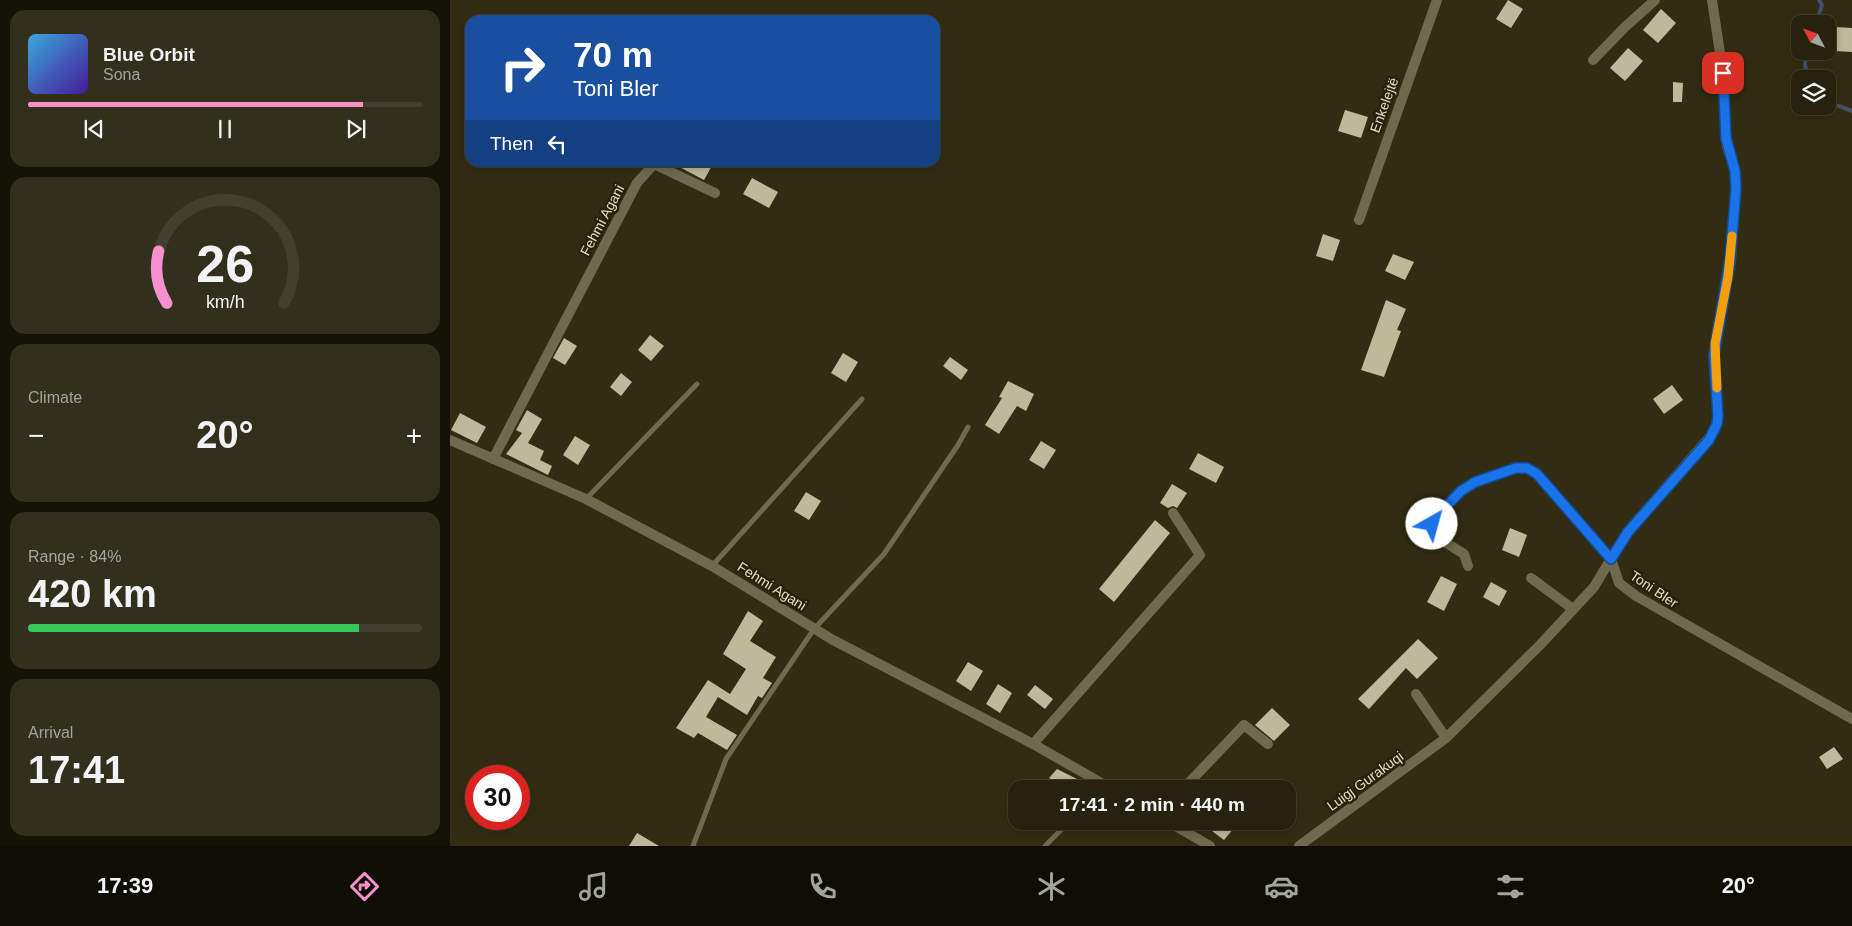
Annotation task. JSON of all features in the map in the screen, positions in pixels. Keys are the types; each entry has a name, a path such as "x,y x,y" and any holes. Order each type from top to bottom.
{"street":[{"name":"Enkelejtë","path":"1359,220 1437,0"},
{"path":"1593,60 1655,0"},
{"name":"Luigj Gurakuqi","path":"1300,846 1446,738 1600,579 1633,525 1709,440 1718,416 1714,355 1730,260 1736,189 1735,171 1727,147 1723,73 1712,0"},
{"name":"Fehmi Agani","path":"493,459 637,183 651,167"},
{"name":"Fehmi Agani","path":"660,167 715,193"},
{"name":"Fehmi Agani","path":"450,440 586,499 712,566 814,629 1033,744 1094,780"},
{"name":"Toni Bler","path":"1468,566 1464,554 1435,536 1432,528 1433,521 1467,487 1521,467 1537,474 1611,559 1619,583 1645,602 1852,719"},
{"path":"1033,744 1200,555 1173,513"},
{"path":"1531,578 1573,609"},
{"path":"1600,579 1619,583"},
{"path":"1416,694 1446,738"},
{"path":"1191,780 1244,724 1268,744"},
{"path":"1182,830 1210,846"}],"lane":[{"path":"586,499 697,384"},
{"path":"712,566 862,399"},
{"path":"693,846 726,759 814,629 884,554 958,446 968,426"},
{"path":"1045,846 1061,830"}],"building":[{"path":"1508,0 1523,9 1511,28 1496,19"},
{"path":"1661,9 1676,23 1658,43 1643,30"},
{"path":"1836,27 1852,28 1852,52 1836,51"},
{"path":"1628,48 1643,61 1625,81 1610,68"},
{"path":"1673,82 1683,83 1682,102 1673,102"},
{"path":"1345,110 1368,117 1361,138 1338,131"},
{"path":"679,167 711,167 704,180"},
{"path":"752,178 778,192 769,208 743,194"},
{"path":"1323,234 1340,240 1333,261 1316,256"},
{"path":"1393,254 1414,262 1405,280 1385,271"},
{"path":"1386,300 1406,309 1397,330 1401,331 1384,377 1361,370"},
{"path":"650,335 664,346 651,361 638,350"},
{"path":"564,338 577,346 565,365 553,358"},
{"path":"843,353 858,362 846,382 831,373"},
{"path":"950,357 968,370 961,380 943,366"},
{"path":"621,373 632,382 621,396 610,387"},
{"path":"1008,381 1034,394 1026,411 1017,406 999,434 985,425 1002,398 999,397"},
{"path":"1672,385 1683,400 1664,414 1653,399"},
{"path":"527,410 542,419 528,443 544,451 540,460 552,466 548,475 506,454 522,433 516,430"},
{"path":"460,413 486,427 477,443 451,430"},
{"path":"575,436 590,445 578,465 563,455"},
{"path":"1041,441 1056,450 1044,469 1029,460"},
{"path":"1198,453 1224,467 1216,483 1189,469"},
{"path":"1172,484 1187,493 1177,508 1173,506 1168,508 1160,503"},
{"path":"806,492 821,501 809,520 794,511"},
{"path":"1155,520 1170,533 1114,602 1099,589"},
{"path":"1510,528 1527,535 1519,557 1502,550"},
{"path":"1441,576 1457,584 1444,611 1427,602"},
{"path":"1491,582 1507,591 1499,606 1483,597"},
{"path":"748,611 763,621 750,641 776,657 763,678 772,683 762,698 758,696 747,715 718,697 706,717 737,735 727,750 698,733 694,738 676,728 708,680 730,694 746,669 723,654"},
{"path":"1418,639 1438,658 1417,679 1406,668 1369,709 1358,699"},
{"path":"968,662 983,671 971,691 956,681"},
{"path":"998,684 1012,693 1000,713 986,704"},
{"path":"1035,685 1053,699 1045,709 1027,695"},
{"path":"1272,708 1290,725 1274,741 1255,725"},
{"path":"1834,747 1843,759 1827,769 1819,757"},
{"path":"1057,769 1079,780 1053,780 1049,778"},
{"path":"1213,830 1232,830 1224,840"},
{"path":"637,833 659,846 629,846"}],"waterway":[{"path":"1819,0 1822,5 1819,15"},
{"path":"1806,60 1806,70"},
{"path":"1836,105 1852,111"}],"slow traffic":[{"path":"1717,388 1714,363 1715,344 1728,277 1732,236"}],"route":[{"path":"1432,524 1436,517 1461,491 1475,482 1516,468 1527,468 1537,474 1611,559 1617,547 1639,518 1709,440 1714,432 1718,416 1714,355 1728,277 1736,189 1735,171 1727,147 1723,73"}]}
